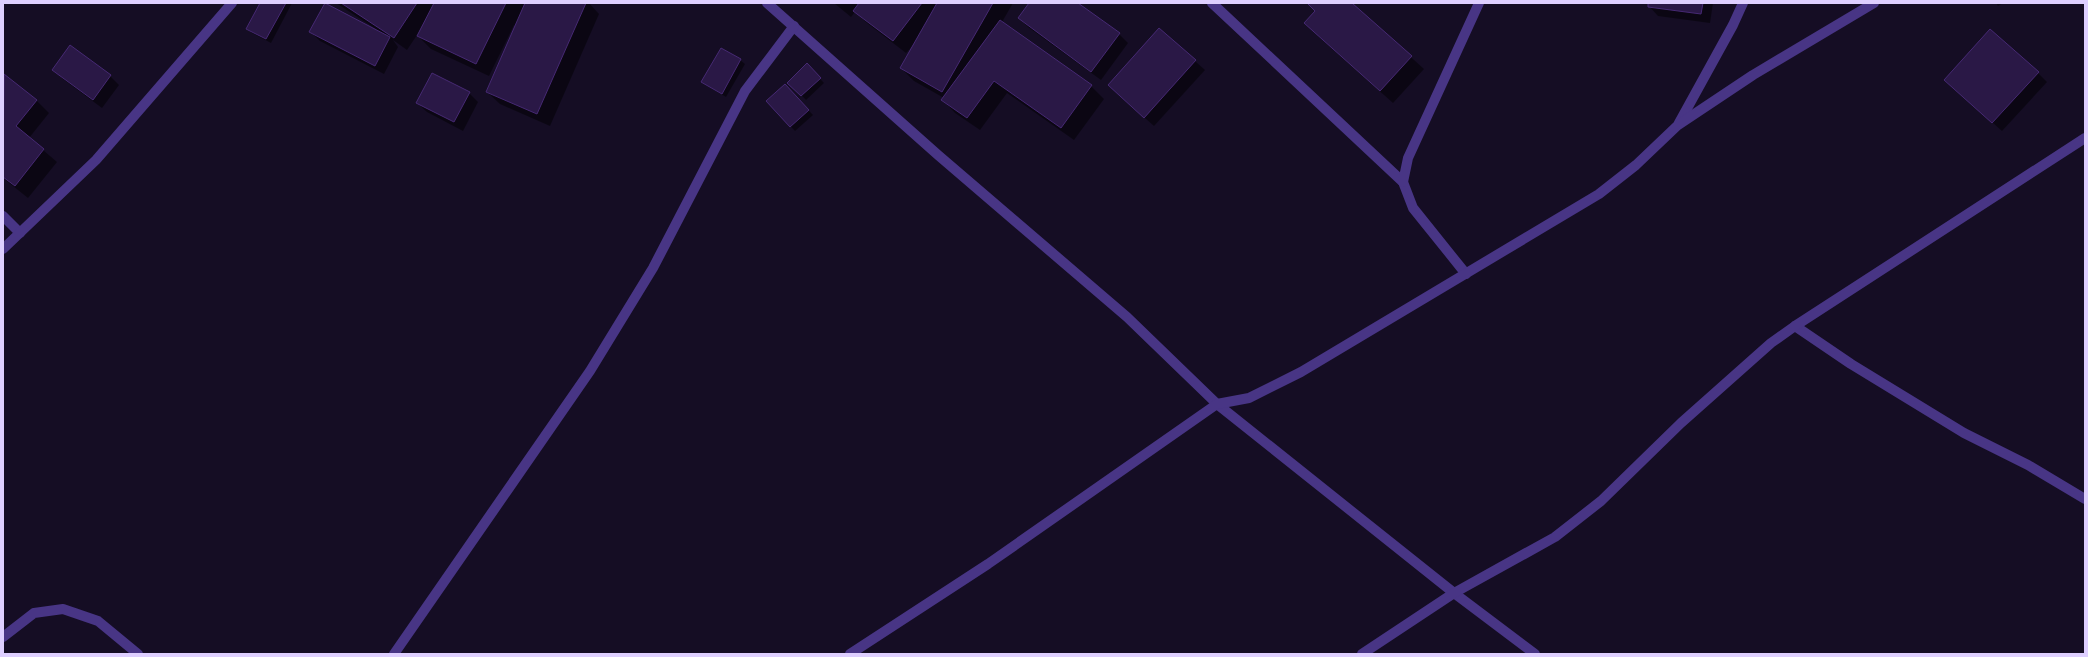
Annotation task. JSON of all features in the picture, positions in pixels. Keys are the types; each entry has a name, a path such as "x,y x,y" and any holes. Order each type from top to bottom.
{"street":[{"path":"3,249 96,160 232,3"},
{"path":"767,3 938,155 1127,317 1217,404 1454,593 1535,654"},
{"path":"1212,3 1403,182 1413,208 1466,274"},
{"path":"1403,182 1408,158 1479,3"},
{"path":"1678,125 1734,25 1743,3"},
{"path":"850,654 988,564 1217,404 1249,398 1301,372 1598,194 1636,165 1678,125 1753,75 1874,3"},
{"path":"394,654 590,371 653,268 745,91 794,26"},
{"path":"1362,654 1454,593 1512,559 1555,537 1596,505 1681,423 1771,343 2085,138"},
{"path":"3,216 20,233"},
{"path":"1795,326 1851,364 1964,433 2028,465 2085,499"},
{"path":"3,637 34,613 63,609 98,621 138,654"}],"building":[{"path":"260,3 286,3 266,39 246,29"},
{"path":"325,3 390,37 375,66 309,32"},
{"path":"341,3 417,3 394,38"},
{"path":"434,3 506,3 476,64 417,36"},
{"path":"525,3 586,3 537,114 486,92"},
{"path":"859,3 922,3 893,41 853,11"},
{"path":"937,3 993,3 942,92 900,68"},
{"path":"1029,3 1078,3 1120,33 1091,72 1018,18"},
{"path":"1307,3 1352,3 1412,56 1380,91 1304,23 1315,11"},
{"path":"1648,3 1703,3 1701,14 1648,7"},
{"path":"1000,20 1092,85 1061,128 994,81 967,118 941,100"},
{"path":"1159,28 1196,60 1144,118 1108,85"},
{"path":"1990,29 2039,72 1992,123 1944,80"},
{"path":"70,45 111,75 93,100 52,70"},
{"path":"721,48 741,59 722,94 701,82"},
{"path":"807,63 821,78 801,96 787,83"},
{"path":"432,73 470,92 454,122 416,103"},
{"path":"4,74 37,100 16,126 44,149 15,186 3,177"},
{"path":"785,84 809,110 790,127 766,101"}]}
